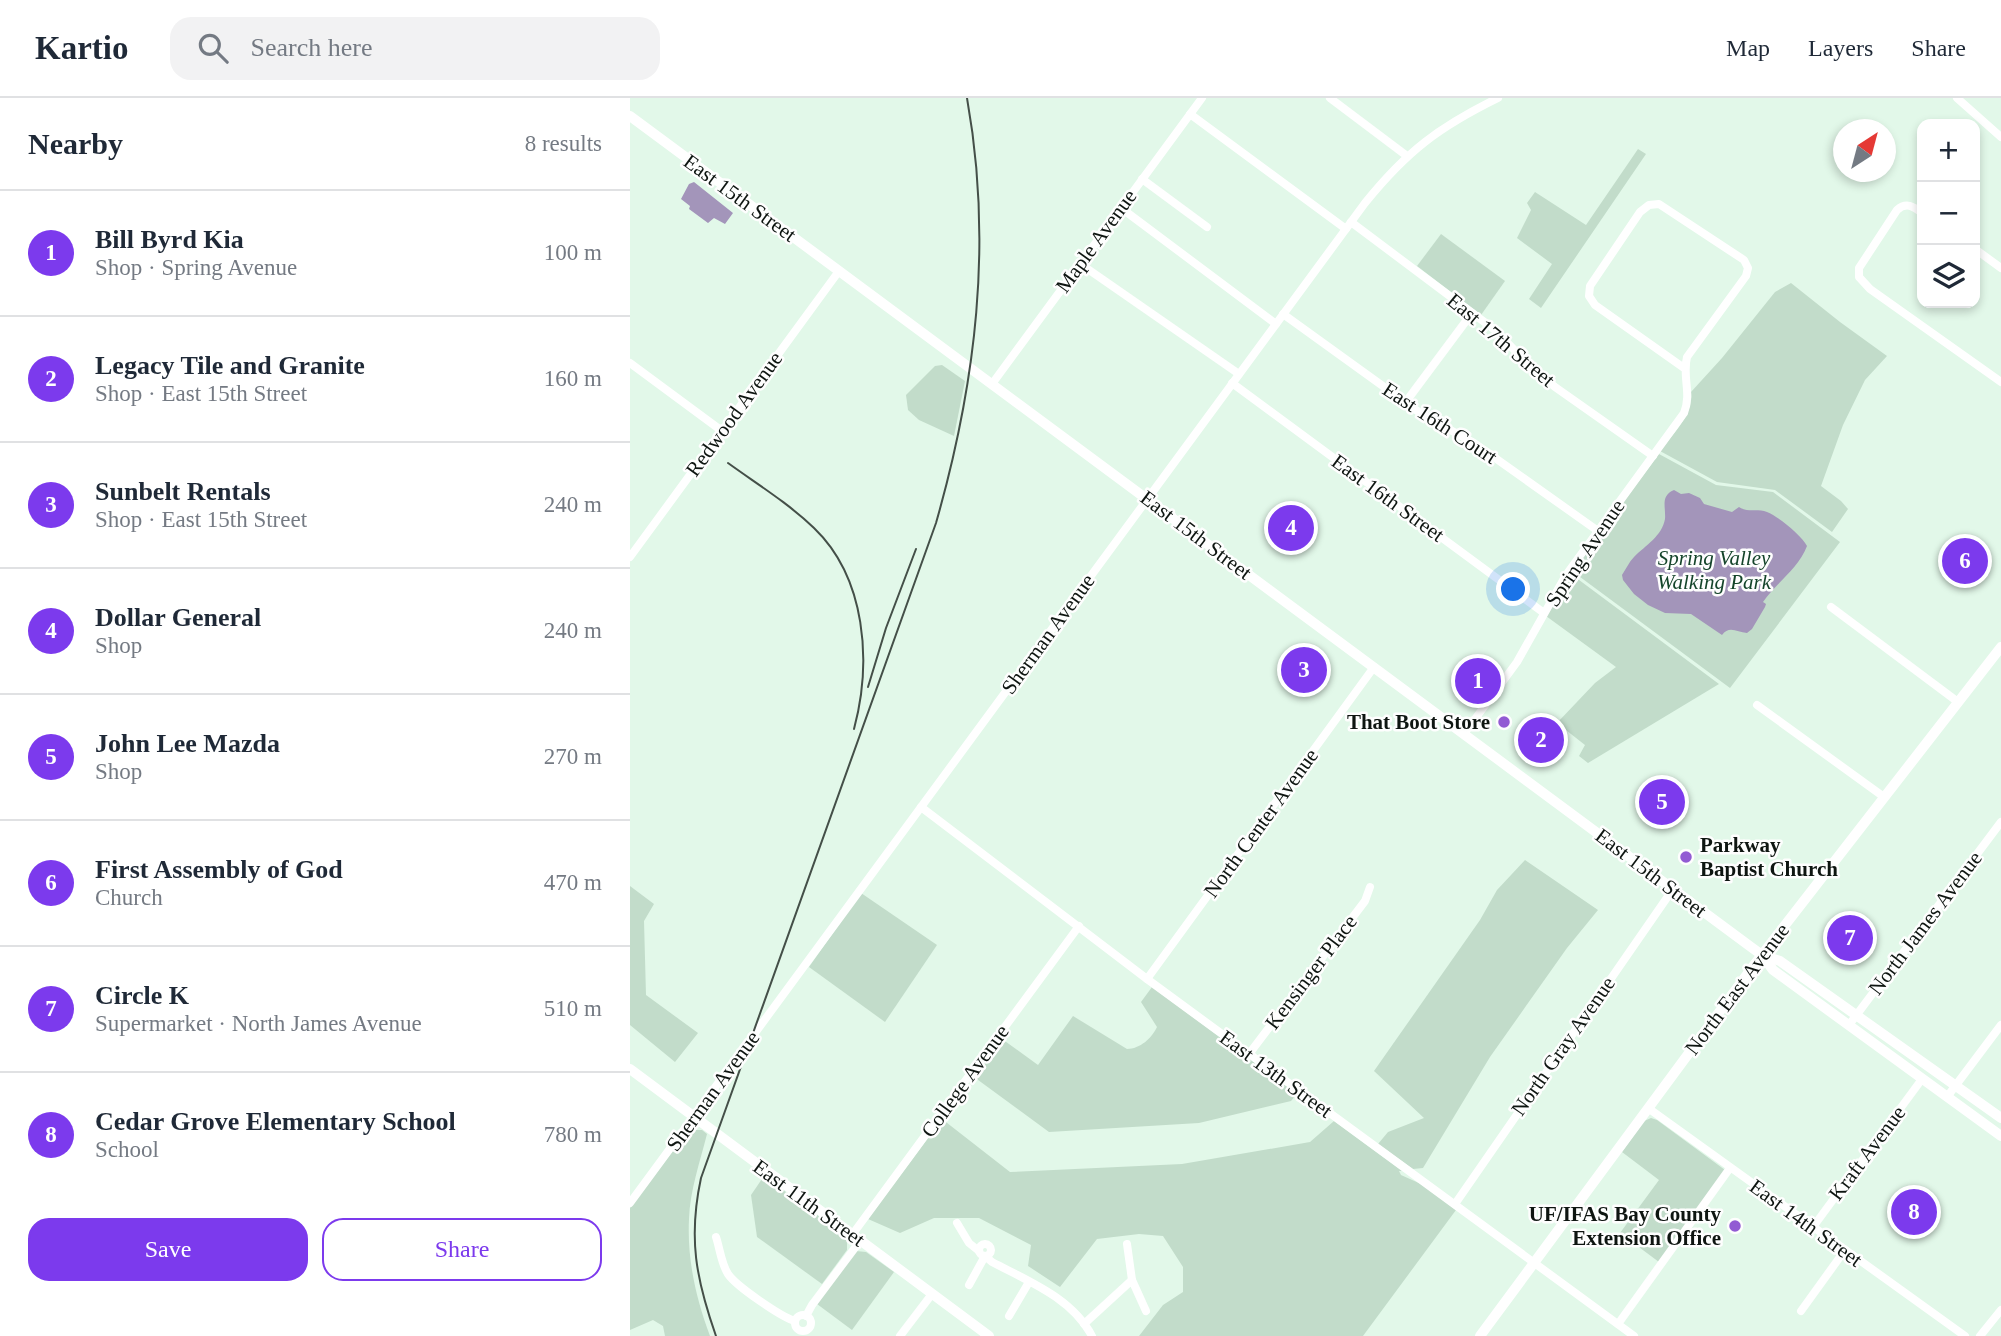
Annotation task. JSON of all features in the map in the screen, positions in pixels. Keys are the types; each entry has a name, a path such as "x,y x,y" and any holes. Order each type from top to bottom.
{"main road":[{"name":"East 15th Street","path":"630,116 1762,955 1773,970 1921,1061 2001,1118"},
{"name":"North East Avenue","path":"1480,1336 1762,955 1999,653"},
{"name":"East 15th Street","path":"1852,1020 1922,1079 2001,1136"},
{"path":"1921,1061 1925,1072 1922,1079"},
{"name":"East 11th Street","path":"630,1069 989,1336"},
{"path":"1922,1079 1928,1075 1942,1075"}],"street":[{"name":"Maple Avenue","path":"992,384 1202,98"},
{"path":"1329,98 1407,156"},
{"name":"Sherman Avenue","path":"632,1196 1380,185 1407,156 1443,127 1498,98"},
{"path":"1957,98 2001,136"},
{"name":"East 17th Street","path":"1190,114 1472,313 1495,330 1555,387 1653,456"},
{"path":"1142,179 1207,227"},
{"path":"1659,204 1744,260 1748,268 1746,276 1691,349 1684,368 1595,305 1589,296 1590,286 1640,212 1648,205 1659,204"},
{"path":"1917,209 1907,205 1896,212 1862,263 1858,275 1870,289 2001,382"},
{"path":"1121,208 1276,324"},
{"path":"1980,253 2001,268"},
{"path":"1079,263 1239,374"},
{"name":"Redwood Avenue","path":"630,557 839,271"},
{"path":"1405,403 1472,313"},
{"name":"East 16th Court","path":"1283,314 1405,403 1474,443 1598,531"},
{"path":"630,363 722,431"},
{"name":"Spring Avenue","path":"1464,734 1517,662 1566,575 1684,413 1689,397 1684,368"},
{"name":"East 16th Street","path":"1232,383 1544,613"},
{"path":"1832,607 1958,702"},
{"name":"North Center Avenue","path":"1147,979 1374,667"},
{"path":"1757,705 1884,797"},
{"name":"East 13th Street","path":"920,807 1147,979 1634,1336"},
{"name":"North James Avenue","path":"1852,1020 2001,822"},
{"name":"Kensinger Place","path":"1249,1054 1365,901 1370,887"},
{"name":"North Gray Avenue","path":"1455,1204 1673,889"},
{"name":"College Avenue","path":"806,1315 856,1238 1079,926"},
{"path":"1947,1097 2001,1025"},
{"name":"Kraft Avenue","path":"1812,1227 1922,1079"},
{"name":"East 14th Street","path":"1648,1108 1965,1336"},
{"path":"1618,1324 1730,1168"},
{"path":"957,1223 969,1243 992,1262 1067,1305 1084,1324 1089,1335"},
{"path":"716,1237 724,1265 733,1280 781,1316 795,1321"},
{"path":"1127,1244 1132,1280 1146,1311"},
{"path":"1801,1311 1845,1250"},
{"path":"969,1285 982,1253"},
{"path":"1084,1324 1132,1280"},
{"path":"1009,1316 1029,1282"},
{"path":"900,1336 932,1294"},
{"path":"1980,1336 2001,1310"},
{"path":"801,1315 806,1315 810,1325 802,1333 796,1327 795,1321 801,1315"}],"green space":[{"path":"1638,149 1646,154 1541,308 1529,299 1552,264 1517,238 1531,210 1527,203 1535,192 1586,225"},
{"path":"1441,234 1505,281 1481,315 1417,266"},
{"path":"1791,283 1887,356 1865,380 1843,425 1821,486 1848,509 1832,532 1775,490 1717,482 1660,451 1686,416 1691,392 1775,292"},
{"path":"942,365 965,381 954,436 919,420 908,410 906,395 935,366"},
{"name":"Spring Valley Walking Park","path":"1659,454 1716,485 1773,492 1840,542 1730,688 1572,571"},
{"path":"1571,574 1719,684 1588,763 1579,756 1585,745 1557,723 1595,683 1616,667 1546,616"},
{"path":"1525,860 1598,910 1567,948 1490,1057 1423,1168 1413,1169 1378,1144 1388,1132 1424,1118 1374,1071 1480,920 1497,890"},
{"path":"630,886 654,904 644,921 646,995 698,1033 675,1062 630,1025"},
{"path":"861,893 937,945 885,1022 809,967"},
{"path":"1152,987 1297,1094 1291,1101 1199,1123 1049,1132 974,1077 1002,1039 1038,1065 1073,1016 1127,1049 1141,1045 1157,1027 1141,1002"},
{"path":"1651,1118 1725,1170 1659,1262 1620,1233 1659,1180 1622,1152 1644,1121"},
{"path":"942,1119 1010,1172 1182,1164 1310,1142 1334,1121 1402,1171 1399,1171 1401,1175 1421,1184 1456,1210 1363,1336 1139,1336 1163,1305 1183,1292 1183,1267 1163,1236 1139,1234 1097,1239 1060,1287 1028,1266 1031,1245 979,1218 934,1218 900,1233 868,1219"},
{"path":"693,1130 702,1130 707,1134 691,1197 689,1249 694,1279 710,1336 665,1336 663,1326 653,1320 630,1330 630,1208 684,1136"},
{"path":"764,1176 847,1237 847,1250 822,1284 757,1237 751,1195"},
{"path":"856,1251 866,1252 894,1272 852,1330 817,1304"}],"shaded area":[{"path":"694,182 733,213 725,224 714,218 708,223 689,209 690,206 681,199 689,184"},
{"path":"1674,490 1681,494 1689,493 1700,498 1704,504 1732,512 1739,507 1767,512 1789,527 1807,546 1793,569 1763,602 1765,607 1747,633 1730,630 1722,635 1691,614 1665,613 1634,594 1623,580 1622,575 1634,557 1661,530 1665,519 1665,499"}],"railway":[{"path":"716,1336 703,1296 696,1258 695,1220 701,1178 936,523 961,418 970,365 979,259 975,152 967,98"},
{"path":"728,463 814,528 845,571 854,596 863,649 860,703 854,729"},
{"path":"868,687 886,628 916,549"}],"place":[{"name":"Dollar General","path":"1291,528"},
{"name":"First Assembly of God","path":"1965,561"},
{"name":"Sunbelt Rentals","path":"1304,670"},
{"name":"Bill Byrd Kia","path":"1478,681"},
{"name":"That Boot Store","path":"1504,722"},
{"name":"Legacy Tile and Granite","path":"1541,740"},
{"name":"John Lee Mazda","path":"1662,802"},
{"name":"Parkway Baptist Church","path":"1686,857"},
{"name":"Circle K","path":"1850,938"},
{"name":"Cedar Grove Elementary School","path":"1914,1212"},
{"name":"UF/IFAS Bay County Extension Office","path":"1735,1226"}]}
